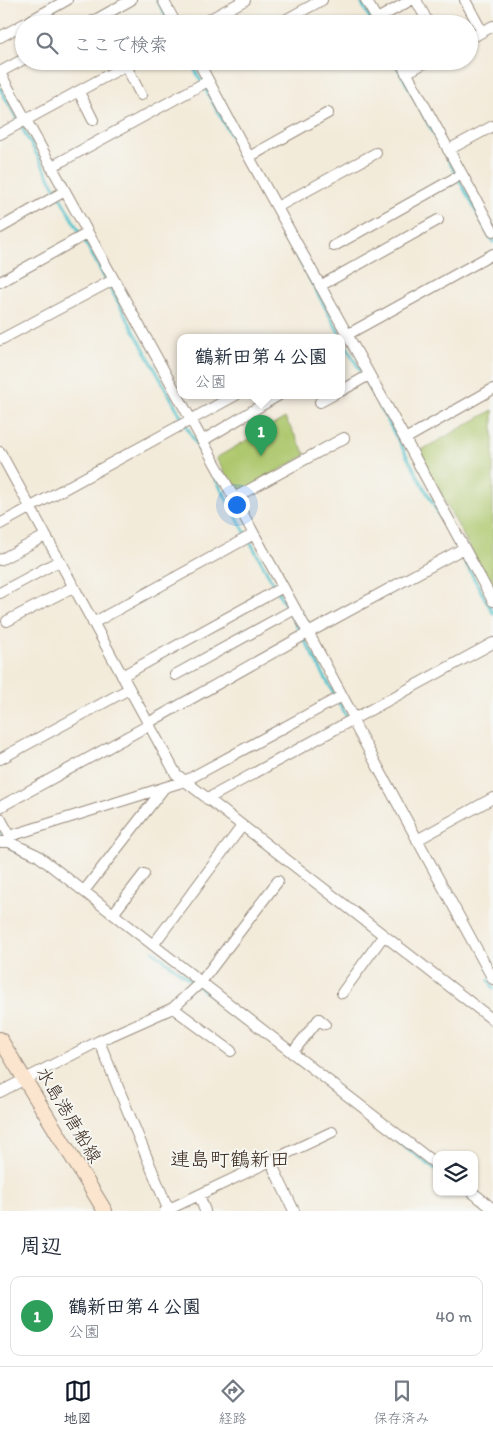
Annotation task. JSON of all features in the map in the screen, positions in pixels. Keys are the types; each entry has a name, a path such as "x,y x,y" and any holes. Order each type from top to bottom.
{"main road":[{"name":"水島港唐船線","path":"0,1039 105,1211"}],"street":[{"path":"40,15 67,0"},
{"path":"104,15 130,0"},
{"path":"163,0 171,15"},
{"path":"218,15 245,0"},
{"path":"294,15 322,0"},
{"path":"366,0 375,15"},
{"path":"387,15 411,0"},
{"path":"416,0 424,15"},
{"path":"465,0 473,15"},
{"path":"478,24 482,32"},
{"path":"478,34 493,26"},
{"path":"0,37 15,29"},
{"path":"15,64 0,73 22,123 51,167 61,194 83,236 186,422 202,440 234,498 250,537 493,979"},
{"path":"0,134 117,70"},
{"path":"132,70 141,95"},
{"path":"203,70 205,83 277,207 320,286 343,334"},
{"path":"404,70 448,150 459,176 493,231"},
{"path":"406,73 412,70"},
{"path":"51,167 205,83"},
{"path":"78,92 93,120"},
{"path":"249,157 328,113"},
{"path":"448,150 493,126"},
{"path":"277,207 376,153"},
{"path":"334,246 459,176"},
{"path":"0,228 61,194"},
{"path":"320,286 438,220"},
{"path":"0,282 83,236"},
{"path":"345,335 493,254"},
{"path":"0,340 109,282"},
{"path":"345,338 365,377 406,439 461,550 493,601"},
{"path":"345,388 365,377"},
{"path":"406,439 493,389"},
{"path":"0,524 229,399"},
{"path":"202,440 272,399"},
{"path":"320,402 326,399"},
{"path":"234,498 344,438"},
{"path":"1,457 176,774 493,1020"},
{"path":"0,560 45,536"},
{"path":"93,623 250,537"},
{"path":"0,807 461,550"},
{"path":"0,593 59,561"},
{"path":"7,621 73,587"},
{"path":"122,676 279,589"},
{"path":"175,675 291,611"},
{"path":"207,799 493,643"},
{"path":"0,759 129,689"},
{"path":"6,840 185,781 339,698"},
{"path":"84,891 164,788"},
{"path":"417,840 493,798"},
{"path":"0,818 6,840 37,855 153,945 198,984 292,1053 433,1162"},
{"path":"153,945 242,826"},
{"path":"113,914 144,874"},
{"path":"0,1092 99,1041 173,1008 198,984 278,881"},
{"path":"342,993 384,935"},
{"path":"173,1008 231,1051"},
{"path":"292,1053 319,1019"},
{"path":"99,1041 166,1210 332,1132"},
{"path":"274,1169 294,1211"},
{"path":"199,1195 205,1211"},
{"path":"477,1196 493,1209"}],"green space":[{"path":"493,410 493,590 418,452"},
{"path":"285,418 306,455 239,493 235,491 216,458"}],"waterway":[{"path":"157,0 165,15"},
{"path":"360,0 368,15"},
{"path":"195,70 340,334"},
{"path":"399,70 493,242"},
{"path":"0,88 348,719"},
{"path":"345,343 493,613"},
{"path":"11,849 36,862 69,886"},
{"path":"153,951 233,1013"},
{"path":"489,980 493,988"},
{"path":"362,1113 433,1168"},
{"path":"469,1196 472,1199"}],"place":[{"name":"鶴新田第４公園","path":"261,456"}],"district":[{"name":"連島町鶴新田","path":"230,1159"}]}
